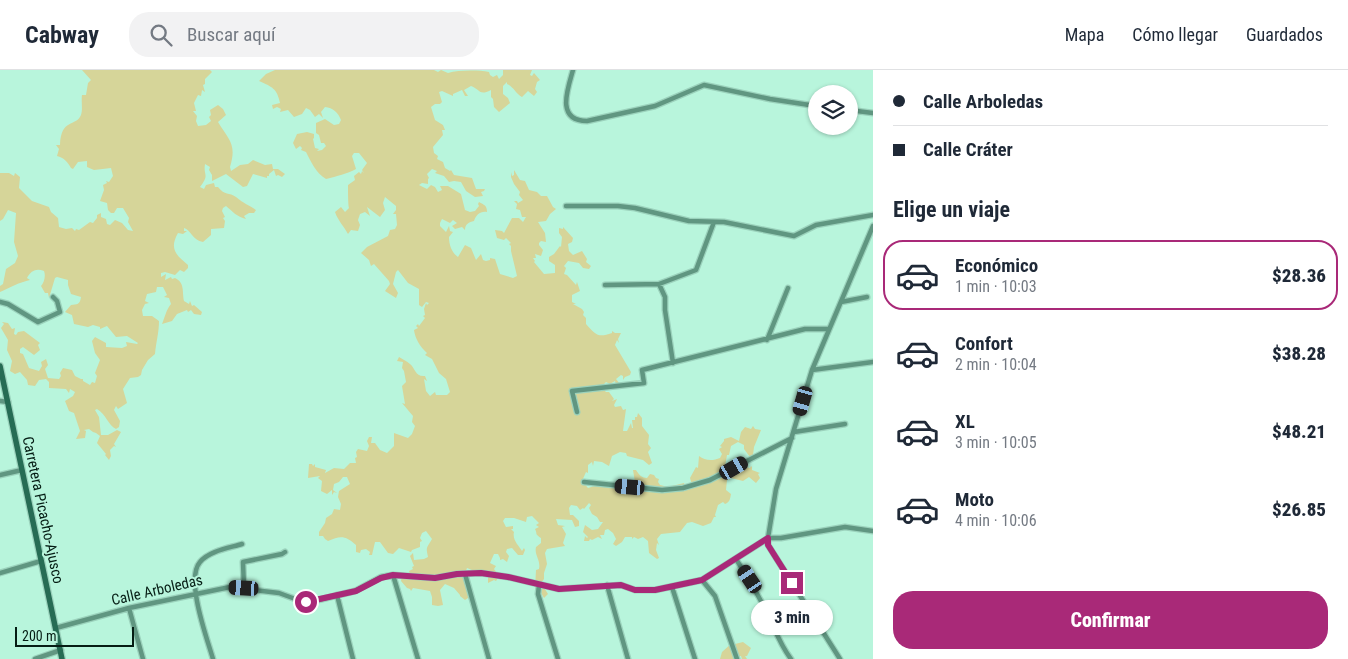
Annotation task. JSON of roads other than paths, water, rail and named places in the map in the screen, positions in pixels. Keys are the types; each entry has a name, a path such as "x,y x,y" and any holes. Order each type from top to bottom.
{"main road":[{"name":"Carretera Picacho-Ajusco","path":"0,366 62,659"}],"street":[{"path":"573,70 565,107 580,121 655,106 704,85 808,105"},
{"path":"858,111 873,112"},
{"path":"566,206 618,206 635,208 689,221 724,222 794,236 816,225 873,215"},
{"path":"605,285 659,284 696,270 714,222"},
{"path":"840,659 768,545 768,538 776,489 812,370 873,226"},
{"path":"659,284 665,297 665,310 673,363"},
{"path":"767,340 788,288"},
{"path":"0,302 8,304 38,322 60,312 57,302 53,297"},
{"path":"841,302 867,297"},
{"path":"577,412 572,391 644,383 642,370 805,329 829,329"},
{"path":"812,370 873,362"},
{"path":"0,402 8,402"},
{"path":"794,432 845,424"},
{"path":"584,482 662,490 682,488 710,480 792,438"},
{"path":"0,475 22,470"},
{"path":"768,538 845,527 873,531"},
{"name":"Calle Arboledas","path":"56,628 129,608 230,587 279,593 306,602 362,589 381,578 393,575 435,578 481,573 554,589 570,590 621,585 642,591 702,580 768,538"},
{"path":"213,659 195,594 194,572 200,562 207,556 242,544"},
{"path":"244,588 243,562 285,552"},
{"path":"736,559 750,579 770,617 782,647 791,659"},
{"path":"0,573 41,562"},
{"path":"465,574 489,659"},
{"path":"393,575 418,659"},
{"path":"702,580 715,596 737,659"},
{"path":"539,585 538,594 558,659"},
{"path":"607,585 628,659"},
{"path":"672,587 696,659"},
{"path":"337,595 353,659"},
{"path":"129,608 143,659"},
{"path":"770,617 793,612"},
{"path":"35,659 60,650"}]}
